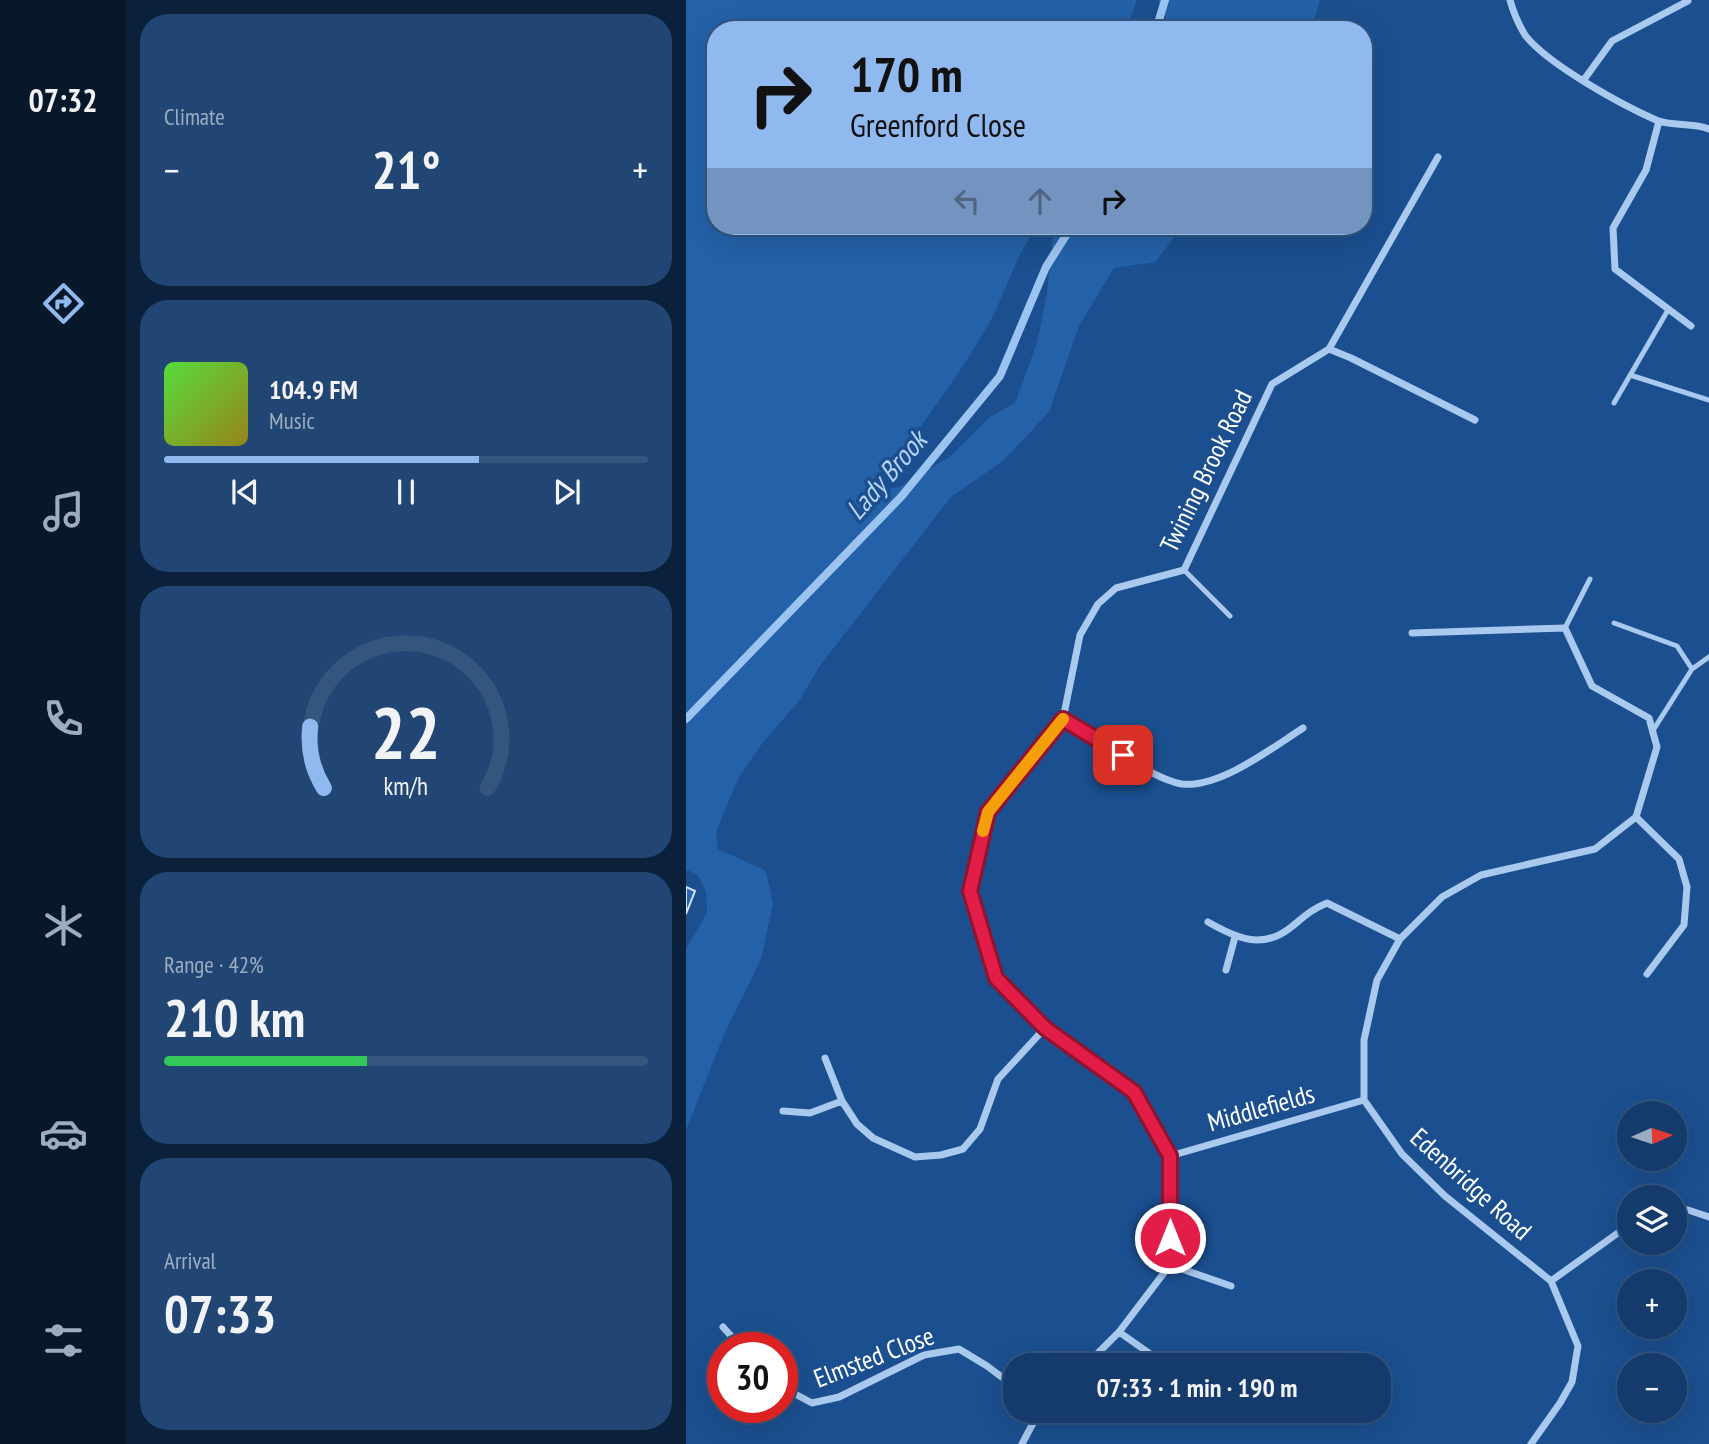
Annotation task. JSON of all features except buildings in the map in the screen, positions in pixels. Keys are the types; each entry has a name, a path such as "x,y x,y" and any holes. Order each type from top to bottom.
{"street":[{"path":"1510,0 1525,34 1544,54 1583,81 1659,121 1701,125 1709,129"},
{"path":"1583,81 1612,41 1688,1"},
{"path":"1659,121 1646,170 1613,228 1615,269 1691,326"},
{"path":"1438,157 1329,349 1475,420"},
{"name":"Twining Brook Road","path":"1170,1265 1170,1156 1134,1092 1045,1028 996,978 970,891 988,812 1063,719 1080,635 1098,604 1116,588 1184,570 1272,384 1329,349"},
{"path":"1364,1100 1364,1040 1377,980 1400,939 1442,897 1481,874 1595,849 1636,817 1657,747 1649,718 1592,686 1564,628 1412,633"},
{"path":"1063,719 1163,779 1183,784 1213,779 1245,766 1303,728"},
{"path":"1636,817 1679,859 1687,887 1685,925 1647,974"},
{"path":"1208,922 1235,937 1273,939 1310,910 1327,904 1400,939"},
{"path":"1226,970 1235,937"},
{"path":"825,1058 842,1101 857,1124 873,1138 915,1157 941,1155 963,1149 980,1129 998,1079 1045,1028"},
{"name":"Middlefields","path":"1170,1156 1364,1100"},
{"name":"Edenbridge Road","path":"1364,1100 1410,1163 1445,1196 1551,1282 1578,1346 1572,1382 1531,1444"},
{"path":"783,1111 810,1113 842,1101"},
{"path":"1687,1210 1709,1217"},
{"path":"1551,1282 1617,1233"},
{"path":"1098,1353 1119,1332 1170,1265 1231,1286"},
{"path":"723,1327 728,1332"},
{"path":"1119,1332 1149,1353"},
{"name":"Elmsted Close","path":"798,1396 812,1404 839,1396 924,1354 958,1349 1003,1378"},
{"path":"1022,1444 1033,1423"}],"lane":[{"path":"1614,403 1668,310"},
{"path":"1630,375 1709,400"},
{"path":"1184,570 1230,617"},
{"path":"1564,628 1590,579"},
{"path":"1614,623 1676,646 1692,669"},
{"path":"1653,732 1692,669 1709,657"}],"shaded area":[{"path":"686,0 1137,0 1129,21 707,21 707,235 1032,235 1016,262 994,314 974,348 875,492 899,487 951,456 990,417 1015,403 1037,343 1047,293 1053,235 1176,235 1155,262 1114,268 1079,326 1049,412 1004,460 951,497 819,667 799,701 761,745 738,779 716,832 718,849 766,871 773,903 761,959 723,1037 686,1130 686,949 707,913 706,891 697,874 686,870"},
{"path":"1158,0 1320,0 1314,21 1167,21"}],"waterway":[{"name":"Lady Brook","path":"1159,21 1165,0"},
{"name":"Lady Brook","path":"686,719 901,497 1000,376 1046,267 1066,235"}],"slow traffic":[{"path":"983,831 988,812 1063,719"}],"route":[{"path":"1123,755 1063,719 988,812 970,891 996,978 1045,1028 1134,1092 1170,1156 1170,1238"}]}
